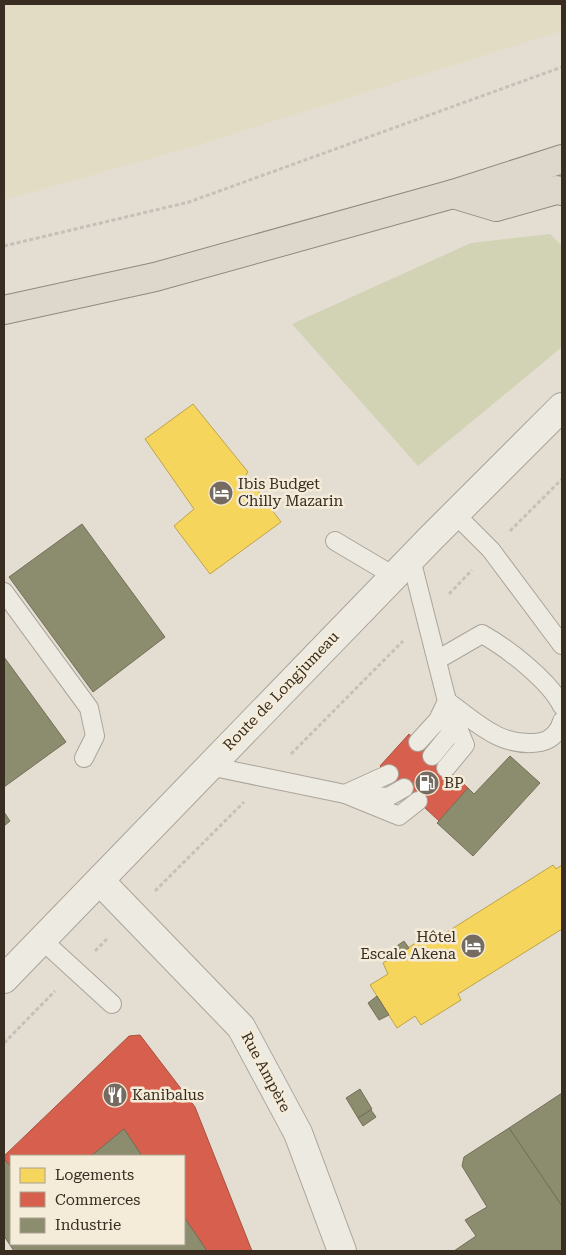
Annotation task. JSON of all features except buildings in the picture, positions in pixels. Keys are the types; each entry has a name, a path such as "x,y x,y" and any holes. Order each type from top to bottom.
{"highway":[{"path":"4,310 155,277 453,194 557,161"},
{"path":"453,194 496,207 556,190 562,191"}],"street":[{"name":"Route de Longjumeau","path":"4,979 209,766 562,407"},
{"name":"Rue Ampère","path":"100,881 241,1027 298,1133 342,1251"}],"lane":[{"path":"455,514 491,550 562,645"},
{"path":"335,541 403,568 437,660 447,702 450,734 432,756"},
{"path":"4,592 88,708 95,736 84,758"},
{"path":"437,660 482,634 497,643 531,671 558,696 562,706"},
{"path":"447,702 497,737 525,745 549,740 561,727 562,721"},
{"path":"418,742 438,720 447,702"},
{"path":"446,768 465,745 447,702"},
{"path":"209,766 345,794 388,797 404,788"},
{"path":"345,794 389,774"},
{"path":"345,794 399,816 418,801"},
{"path":"42,940 112,1004"}],"path":[{"path":"4,246 189,202 562,67"}],"shaded area":[{"path":"4,4 562,4 562,31 188,148 4,200"}],"green space":[{"path":"550,234 562,246 562,347 418,466 292,324 471,243"}],"place":[{"name":"Ibis Budget Chilly Mazarin","path":"221,493"},
{"name":"BP","path":"427,783"},
{"name":"Hôtel Escale Akena","path":"473,946"},
{"name":"Kanibalus","path":"115,1095"}]}
